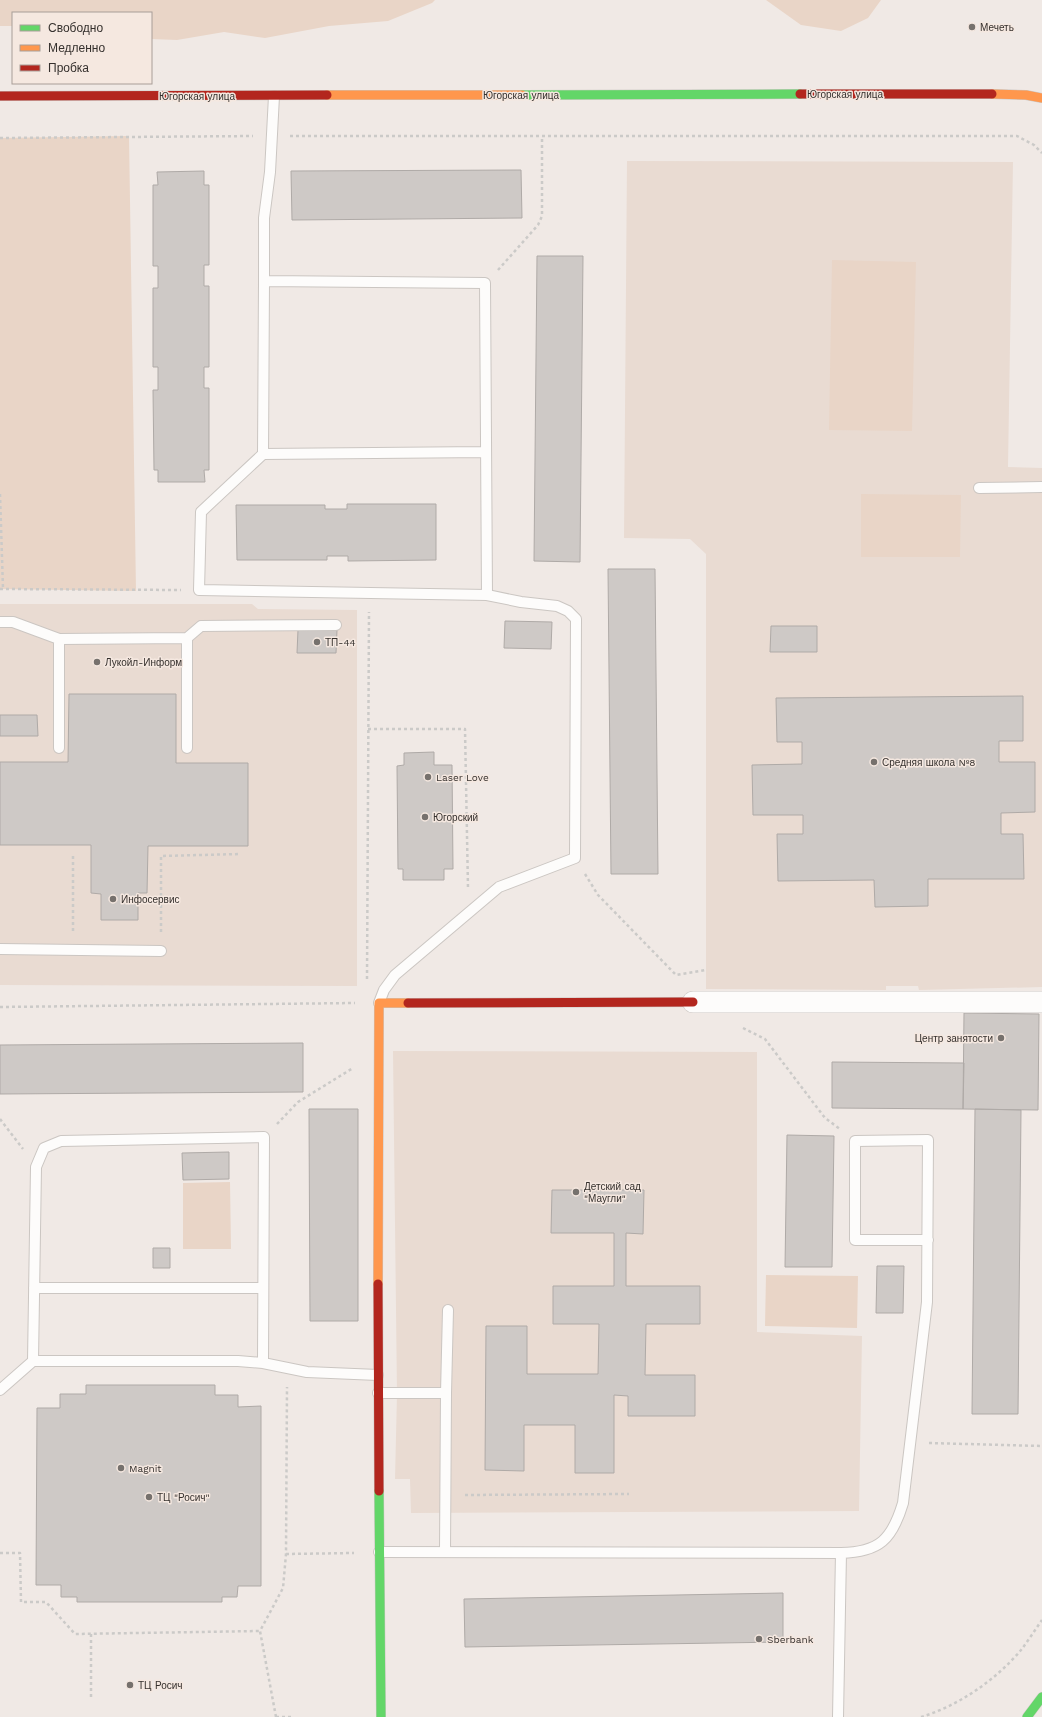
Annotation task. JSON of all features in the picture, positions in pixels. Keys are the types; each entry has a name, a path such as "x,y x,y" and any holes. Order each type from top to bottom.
{"street":[{"name":"Югорская улица","path":"0,96 987,94 1026,95 1042,98"},
{"path":"381,1717 378,1393 379,1002 1042,1002"},
{"path":"1022,1717 1030,1713 1042,1698"}],"lane":[{"path":"263,454 264,218 272,136 274,96"},
{"path":"264,281 485,283 487,595"},
{"path":"379,1002 384,990 395,974 498,887 575,858 576,619 568,611 557,606 521,602 487,595 199,590 201,512 263,454 486,452"},
{"path":"979,488 1042,487"},
{"path":"0,622 13,622 59,639 187,638 201,626 336,625"},
{"path":"187,638 187,748"},
{"path":"59,639 59,748"},
{"path":"0,949 160,951"},
{"path":"33,1361 36,1167 44,1148 61,1141 264,1137 263,1363"},
{"path":"379,1552 859,1553 875,1547 888,1537 898,1521 903,1504 911,1443 927,1302 928,1240 928,1140 855,1141 855,1240 928,1240"},
{"path":"34,1288 263,1288"},
{"path":"445,1552 448,1310"},
{"path":"0,1390 33,1361 238,1361 263,1363 287,1369 328,1374 378,1375"},
{"path":"378,1393 446,1393"},
{"path":"838,1717 841,1553"}],"path":[{"path":"0,138 272,136 1018,136 1034,145 1042,153"},
{"path":"485,283 538,225 542,216 542,137"},
{"path":"0,494 2,589 136,591 199,590"},
{"path":"367,1003 370,592"},
{"path":"368,729 465,729 468,913"},
{"path":"73,854 73,949"},
{"path":"160,951 161,856 240,854"},
{"path":"575,858 598,895 676,975 706,970"},
{"path":"0,1007 379,1002"},
{"path":"739,1026 765,1039 825,1118 855,1141"},
{"path":"264,1137 298,1102 358,1065"},
{"path":"0,1119 36,1167"},
{"path":"287,1369 286,1554 284,1588 260,1631 276,1717 291,1717"},
{"path":"911,1443 1042,1446"},
{"path":"446,1495 629,1494"},
{"path":"286,1554 379,1552"},
{"path":"0,1553 20,1553 21,1602 46,1602 75,1634 260,1631"},
{"path":"921,1717 962,1700 994,1676 1020,1651 1042,1620"},
{"path":"91,1634 92,1698"}],"shaded area":[{"path":"0,0 435,0 432,3 388,21 329,26 265,38 224,32 177,40 152,39 152,12 12,12 12,26 0,26"},
{"path":"766,0 881,0 868,18 841,31 801,25"},
{"path":"129,136 136,591 0,589 0,138"},
{"name":"Средняя школа №8","path":"627,161 1013,162 1008,467 1042,468 1042,987 919,990 918,986 886,986 886,990 706,989 706,554 690,539 624,538"},
{"path":"832,260 916,262 912,431 829,430"},
{"path":"861,494 961,495 960,557 861,557"},
{"path":"0,604 252,604 258,609 357,610 357,986 0,985"},
{"name":"Детский сад \"Маугли\"","path":"393,1051 757,1052 757,1332 862,1336 859,1511 411,1513 410,1479 395,1479 397,1394"},
{"path":"230,1182 231,1249 183,1249 183,1183"},
{"path":"766,1275 858,1276 857,1328 765,1326"}],"building":[{"path":"521,170 522,218 292,220 291,171"},
{"path":"204,171 204,185 209,185 209,265 204,265 204,286 209,286 209,367 204,367 204,388 209,388 209,470 204,470 205,482 158,482 158,470 154,470 153,390 158,390 158,367 153,367 153,288 158,288 158,266 153,266 153,185 158,185 157,172"},
{"path":"537,256 583,256 580,562 534,561"},
{"path":"347,504 436,504 436,560 348,561 348,556 327,556 327,560 237,560 236,505 325,505 325,509 347,509"},
{"path":"608,569 655,569 658,874 611,874"},
{"path":"505,621 552,622 551,649 504,648"},
{"path":"771,626 817,626 817,652 770,652"},
{"name":"ТП-44","path":"298,630 337,630 336,653 297,653"},
{"path":"69,694 176,694 176,763 248,763 248,846 148,846 147,893 138,893 138,920 101,920 101,894 91,893 91,845 0,845 0,762 68,762"},
{"path":"1023,696 1023,741 999,741 999,762 1035,762 1035,812 1001,813 1001,834 1023,834 1024,879 928,879 928,906 875,907 874,880 778,881 777,834 803,834 803,815 753,815 752,765 802,764 802,742 777,742 776,698"},
{"path":"0,715 37,715 38,736 0,736"},
{"name":"Югорский","path":"434,752 434,765 452,765 453,869 444,869 444,880 403,880 403,869 398,869 397,766 404,765 404,753"},
{"name":"Центр занятости","path":"964,1013 1039,1014 1038,1110 963,1109"},
{"path":"303,1043 303,1092 0,1094 0,1045"},
{"path":"832,1062 964,1063 963,1109 832,1108"},
{"path":"309,1109 358,1109 358,1321 310,1321"},
{"path":"975,1109 1021,1110 1018,1414 972,1414"},
{"path":"787,1135 834,1136 832,1267 785,1267"},
{"path":"229,1152 229,1179 183,1180 182,1153"},
{"path":"552,1190 644,1190 643,1234 626,1233 626,1286 700,1286 700,1324 646,1324 645,1375 695,1375 695,1416 628,1416 628,1396 614,1395 614,1473 575,1473 575,1425 524,1425 524,1471 485,1470 486,1326 527,1326 527,1374 598,1374 599,1324 553,1324 553,1286 614,1286 614,1233 551,1233"},
{"path":"153,1248 170,1248 170,1268 153,1268"},
{"path":"877,1266 904,1266 903,1313 876,1313"},
{"name":"ТЦ \"Росич\"","path":"86,1385 215,1385 215,1395 238,1395 238,1407 261,1406 261,1586 238,1586 237,1597 222,1597 222,1602 77,1602 77,1597 61,1597 61,1585 36,1585 37,1408 60,1408 60,1394 86,1394"},
{"path":"783,1593 783,1642 465,1647 464,1599"}],"traffic: fast":[{"path":"522,95 800,94"},
{"path":"379,1491 381,1717"},
{"path":"1027,1717 1042,1697"}],"traffic: slow":[{"path":"992,94 1026,95 1042,98"},
{"path":"327,95 522,95"},
{"path":"378,1284 379,1003 408,1003"}],"traffic: jam":[{"path":"800,94 992,94"},
{"path":"0,96 327,95"},
{"path":"408,1003 693,1002"},
{"path":"378,1284 379,1491"}],"place":[{"name":"Мечеть","path":"972,27"},
{"name":"ТП-44","path":"317,642"},
{"name":"Лукойл-Информ","path":"97,662"},
{"name":"Средняя школа №8","path":"874,762"},
{"name":"Laser Love","path":"428,777"},
{"name":"Югорский","path":"425,817"},
{"name":"Инфосервис","path":"113,899"},
{"name":"Центр занятости","path":"1001,1038"},
{"name":"Детский сад \"Маугли\"","path":"576,1192"},
{"name":"Magnit","path":"121,1468"},
{"name":"ТЦ \"Росич\"","path":"149,1497"},
{"name":"Sberbank","path":"759,1639"},
{"name":"ТЦ Росич","path":"130,1685"}]}
